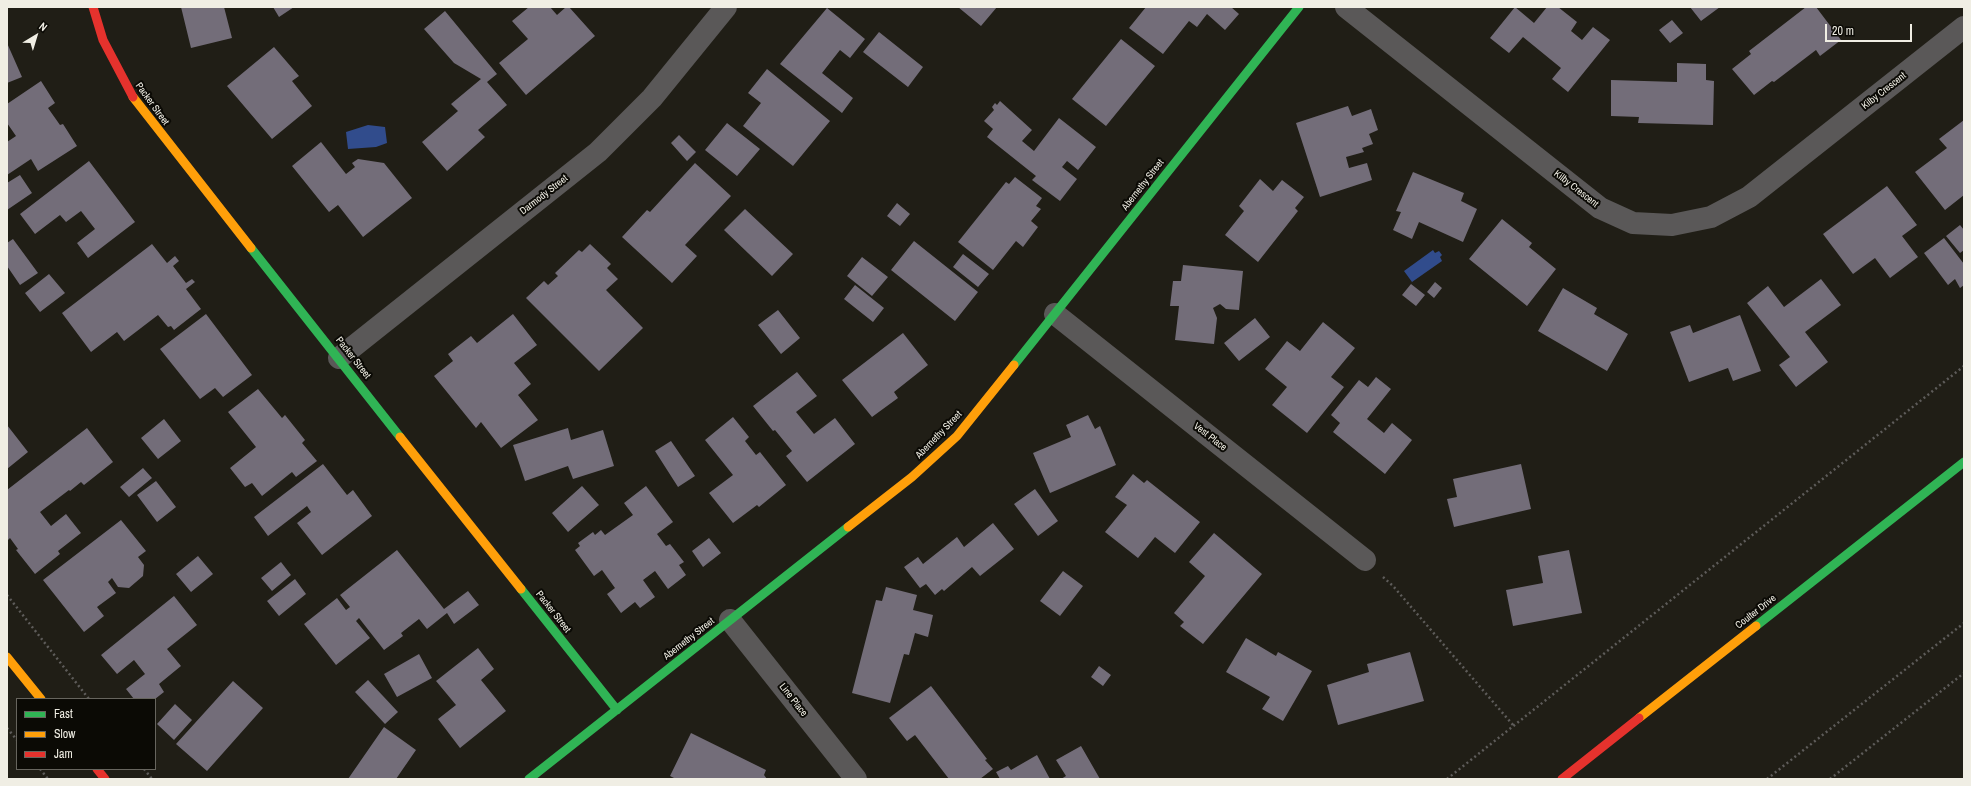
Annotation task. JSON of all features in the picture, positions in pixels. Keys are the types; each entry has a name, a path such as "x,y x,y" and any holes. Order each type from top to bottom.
{"street":[{"name":"Packer Street","path":"94,7 103,40 130,94 617,710"},
{"name":"Darmody Street","path":"338,358 598,152 652,98 726,7"},
{"name":"Abernethy Street","path":"529,779 912,477 957,436 1299,7"},
{"name":"Kilby Crescent","path":"1346,7 1600,208 1633,223 1672,225 1711,217 1749,197 1964,27"},
{"name":"Vest Place","path":"1055,314 1365,560"},
{"name":"Coulter Drive","path":"1562,779 1964,462"},
{"name":"Line Place","path":"730,620 856,779"},
{"path":"7,657 40,698"},
{"path":"98,770 105,779"}],"path":[{"path":"1447,779 1964,366"},
{"path":"1365,560 1393,586 1513,725"},
{"path":"7,595 88,698"},
{"path":"1767,779 1964,623"},
{"path":"1830,779 1964,673"},
{"path":"7,728 16,739"},
{"path":"41,770 48,779"},
{"path":"145,770 152,779"}],"water":[{"path":"368,125 385,127 387,143 376,147 348,149 346,132"},
{"path":"1433,250 1435,253 1439,251 1442,255 1440,257 1442,261 1412,282 1404,271"}],"building":[{"path":"181,7 224,7 232,38 191,48"},
{"path":"273,7 294,7 279,17"},
{"path":"529,7 550,7 557,15 566,7 569,7 595,36 526,95 499,63 528,39 512,21"},
{"path":"958,7 997,7 981,26"},
{"path":"1146,7 1231,7 1239,14 1225,30 1207,14 1197,27 1189,21 1163,54 1129,28"},
{"path":"1515,7 1534,23 1547,7 1558,7 1577,22 1571,31 1582,40 1593,27 1610,40 1568,92 1552,79 1561,68 1523,37 1509,53 1490,38"},
{"path":"1690,7 1720,7 1701,21"},
{"path":"1806,7 1816,7 1841,40 1820,56 1816,50 1774,82 1772,81 1754,95 1732,69 1751,54 1749,51"},
{"path":"827,8 865,39 850,58 840,50 822,73 853,98 842,113 780,64"},
{"path":"445,11 497,74 487,82 507,105 478,130 485,137 447,171 422,142 458,111 451,104 481,79 454,63 424,29"},
{"path":"1672,20 1683,33 1670,43 1659,30"},
{"path":"879,32 923,67 908,87 863,52"},
{"path":"1121,39 1155,66 1106,126 1072,99"},
{"path":"7,43 22,77 7,83"},
{"path":"274,47 299,76 292,81 312,106 272,139 227,86"},
{"path":"1677,63 1706,64 1706,80 1714,81 1713,125 1638,123 1639,117 1611,116 1611,80 1677,82"},
{"path":"767,69 830,121 793,166 743,126 761,103 748,93"},
{"path":"41,81 55,103 48,108 60,125 63,124 77,146 38,171 31,159 7,175 7,142 16,136 7,123 7,104"},
{"path":"1000,101 1032,130 1022,141 1034,151 1059,118 1096,147 1078,170 1067,161 1062,167 1077,179 1060,201 1032,180 1036,176 987,137 993,129 984,121 994,110 992,107 995,103 997,105"},
{"path":"1348,106 1352,116 1371,109 1378,130 1369,134 1373,144 1362,148 1364,152 1346,157 1349,168 1367,163 1372,180 1320,197 1296,123"},
{"path":"1964,120 1964,195 1945,210 1915,172 1947,148 1939,139"},
{"path":"727,123 760,149 737,176 705,150"},
{"path":"679,135 696,152 687,161 671,143"},
{"path":"321,142 346,174 355,167 352,163 358,159 384,163 412,198 363,237 338,205 329,212 292,166"},
{"path":"89,161 135,222 88,258 77,243 95,229 81,211 66,222 60,215 35,234 20,214"},
{"path":"695,163 731,196 685,245 697,256 672,283 622,237 647,210 650,212"},
{"path":"1413,172 1464,193 1461,201 1477,209 1463,242 1419,222 1412,239 1393,230 1401,212 1396,211"},
{"path":"20,175 32,193 7,210 7,183"},
{"path":"1015,177 1042,198 1036,206 1041,209 1031,221 1038,227 1023,247 1016,241 993,270 958,242 1006,182 1009,184"},
{"path":"1260,179 1273,191 1282,180 1304,197 1295,208 1298,211 1258,262 1225,235 1244,211 1239,206"},
{"path":"1887,186 1917,225 1902,236 1918,257 1890,278 1875,258 1853,274 1823,234"},
{"path":"897,203 910,214 900,226 887,216"},
{"path":"745,209 793,254 772,276 724,230"},
{"path":"1502,219 1532,243 1529,247 1556,269 1527,306 1469,259"},
{"path":"1960,225 1964,230 1964,250 1960,253 1946,236"},
{"path":"1944,238 1964,264 1964,285 1960,288 1955,279 1948,285 1924,253"},
{"path":"13,239 38,273 20,285 7,266 7,243"},
{"path":"914,241 978,292 955,321 891,270"},
{"path":"152,244 167,263 175,256 179,261 173,266 186,283 192,279 195,282 186,289 201,309 174,330 171,326 168,327 158,315 124,341 117,332 91,352 62,313"},
{"path":"590,244 611,264 607,268 618,279 606,290 643,328 599,371 526,298 544,281 548,285 558,276 555,273 579,250 582,252"},
{"path":"963,254 989,274 978,287 953,267"},
{"path":"862,257 888,277 872,296 847,276"},
{"path":"1183,265 1243,271 1239,310 1226,309 1220,304 1213,308 1217,318 1214,344 1175,340 1179,306 1170,306 1173,281 1181,281"},
{"path":"49,274 65,293 40,312 25,293"},
{"path":"1821,279 1841,305 1805,332 1828,362 1796,387 1779,365 1790,357 1747,303 1768,286 1784,307"},
{"path":"1435,282 1442,288 1434,298 1427,292"},
{"path":"1411,284 1425,295 1416,306 1402,295"},
{"path":"855,285 884,308 873,322 844,299"},
{"path":"1563,288 1597,308 1594,314 1628,334 1607,371 1538,331"},
{"path":"778,310 800,338 781,354 758,325"},
{"path":"206,314 252,375 223,397 215,388 200,399 160,349"},
{"path":"513,314 537,345 514,363 531,384 518,395 538,420 501,448 481,422 476,428 434,376 453,361 448,354 471,336 477,343"},
{"path":"1740,315 1761,371 1733,381 1728,368 1689,382 1670,332 1690,325 1693,333"},
{"path":"1255,318 1270,337 1239,361 1224,343"},
{"path":"1323,322 1355,348 1331,377 1344,387 1307,433 1272,405 1287,387 1265,369 1287,341 1300,351"},
{"path":"903,333 928,365 894,392 898,398 872,417 842,380"},
{"path":"797,372 817,396 796,412 814,434 835,418 855,444 807,482 786,456 792,451 775,430 773,431 753,406"},
{"path":"1376,377 1391,389 1367,419 1384,433 1392,423 1412,440 1385,474 1333,432 1340,423 1331,415 1359,380 1368,387"},
{"path":"258,389 282,418 285,415 305,440 302,443 317,461 296,477 292,472 262,496 252,483 245,487 230,468 256,447 228,412"},
{"path":"1088,415 1095,429 1100,426 1116,465 1050,493 1033,453 1071,437 1066,425"},
{"path":"733,417 749,437 745,441 756,455 760,452 786,485 759,507 757,505 733,523 709,493 733,475 705,440"},
{"path":"164,419 181,441 158,459 141,438"},
{"path":"7,425 28,452 7,469"},
{"path":"87,428 113,462 84,485 81,482 40,512 51,526 66,514 81,533 58,551 60,554 35,574 16,550 18,549 10,538 8,540 7,538 7,490"},
{"path":"568,428 571,440 603,430 614,466 573,479 568,466 525,481 513,445"},
{"path":"671,441 695,476 678,487 655,451"},
{"path":"323,464 347,495 353,490 372,516 322,555 297,523 311,512 307,506 268,536 254,517"},
{"path":"1521,464 1531,509 1454,527 1447,499 1457,497 1453,479"},
{"path":"143,468 152,478 129,497 120,487"},
{"path":"1133,474 1144,483 1147,480 1200,522 1175,553 1155,537 1138,558 1105,532 1127,505 1115,497"},
{"path":"156,481 176,507 157,522 137,495"},
{"path":"582,486 599,505 568,532 552,513"},
{"path":"646,486 673,522 657,534 666,546 670,544 684,562 679,565 686,575 668,589 655,571 643,580 655,597 640,608 635,602 621,613 607,594 615,588 602,570 594,576 575,550 580,546 578,543 593,532 595,535 601,530 605,535 633,515 624,503"},
{"path":"1035,489 1058,521 1038,536 1014,504"},
{"path":"121,520 146,551 138,557 144,565 143,576 129,588 118,587 112,578 108,582 116,593 97,607 104,616 84,632 43,580"},
{"path":"993,523 1014,549 980,576 972,567 944,591 942,589 935,595 926,584 920,588 904,567 918,557 923,564 957,537 964,547"},
{"path":"1214,533 1262,574 1203,644 1180,626 1184,622 1174,613 1205,576 1189,562"},
{"path":"709,538 721,553 703,567 692,551"},
{"path":"397,550 444,609 468,591 479,605 454,624 447,613 427,629 419,619 401,633 403,636 384,650 359,618 356,621 370,638 336,665 304,624 337,598 346,610 350,607 340,595"},
{"path":"1569,550 1582,613 1513,626 1506,590 1543,583 1538,556"},
{"path":"198,556 213,574 191,592 176,574"},
{"path":"281,562 291,575 272,591 261,578"},
{"path":"1063,571 1083,586 1060,616 1040,601"},
{"path":"295,579 306,594 279,616 267,601"},
{"path":"886,587 917,595 913,610 933,615 928,637 915,633 909,655 904,654 890,703 852,693 876,600 882,601"},
{"path":"174,596 197,625 167,649 181,666 159,684 164,692 156,698 133,698 126,689 145,674 134,660 117,674 101,655"},
{"path":"1246,638 1276,656 1278,652 1312,671 1283,721 1262,709 1270,697 1226,672"},
{"path":"478,648 494,669 481,680 506,711 460,748 438,719 456,705 436,681"},
{"path":"1410,652 1424,701 1338,725 1327,685 1369,672 1367,664"},
{"path":"419,654 432,678 397,697 384,674"},
{"path":"1099,666 1111,675 1103,686 1091,677"},
{"path":"368,680 398,712 385,724 355,692"},
{"path":"233,681 263,708 207,771 176,744"},
{"path":"931,686 993,769 980,779 949,779 915,735 907,741 889,718"},
{"path":"175,704 192,720 174,740 157,724"},
{"path":"384,727 416,750 396,779 348,779"},
{"path":"691,733 766,770 764,775 767,779 676,779 670,776"},
{"path":"1081,746 1100,779 1061,779 1066,776 1056,760"},
{"path":"1037,755 1050,779 1000,779 996,772 1008,766 1011,770"}],"traffic: fast":[{"path":"1014,365 1299,7"},
{"path":"251,248 400,437"},
{"path":"1756,626 1964,462"},
{"path":"529,779 848,527"},
{"path":"521,589 617,710"}],"traffic: slow":[{"path":"133,97 251,248"},
{"path":"848,527 912,477 957,436 1014,365"},
{"path":"400,437 521,589"},
{"path":"1639,718 1756,626"},
{"path":"7,657 40,698"}],"traffic: jam":[{"path":"93,7 103,40 133,97"},
{"path":"1562,779 1639,718"},
{"path":"98,770 105,779"}]}
